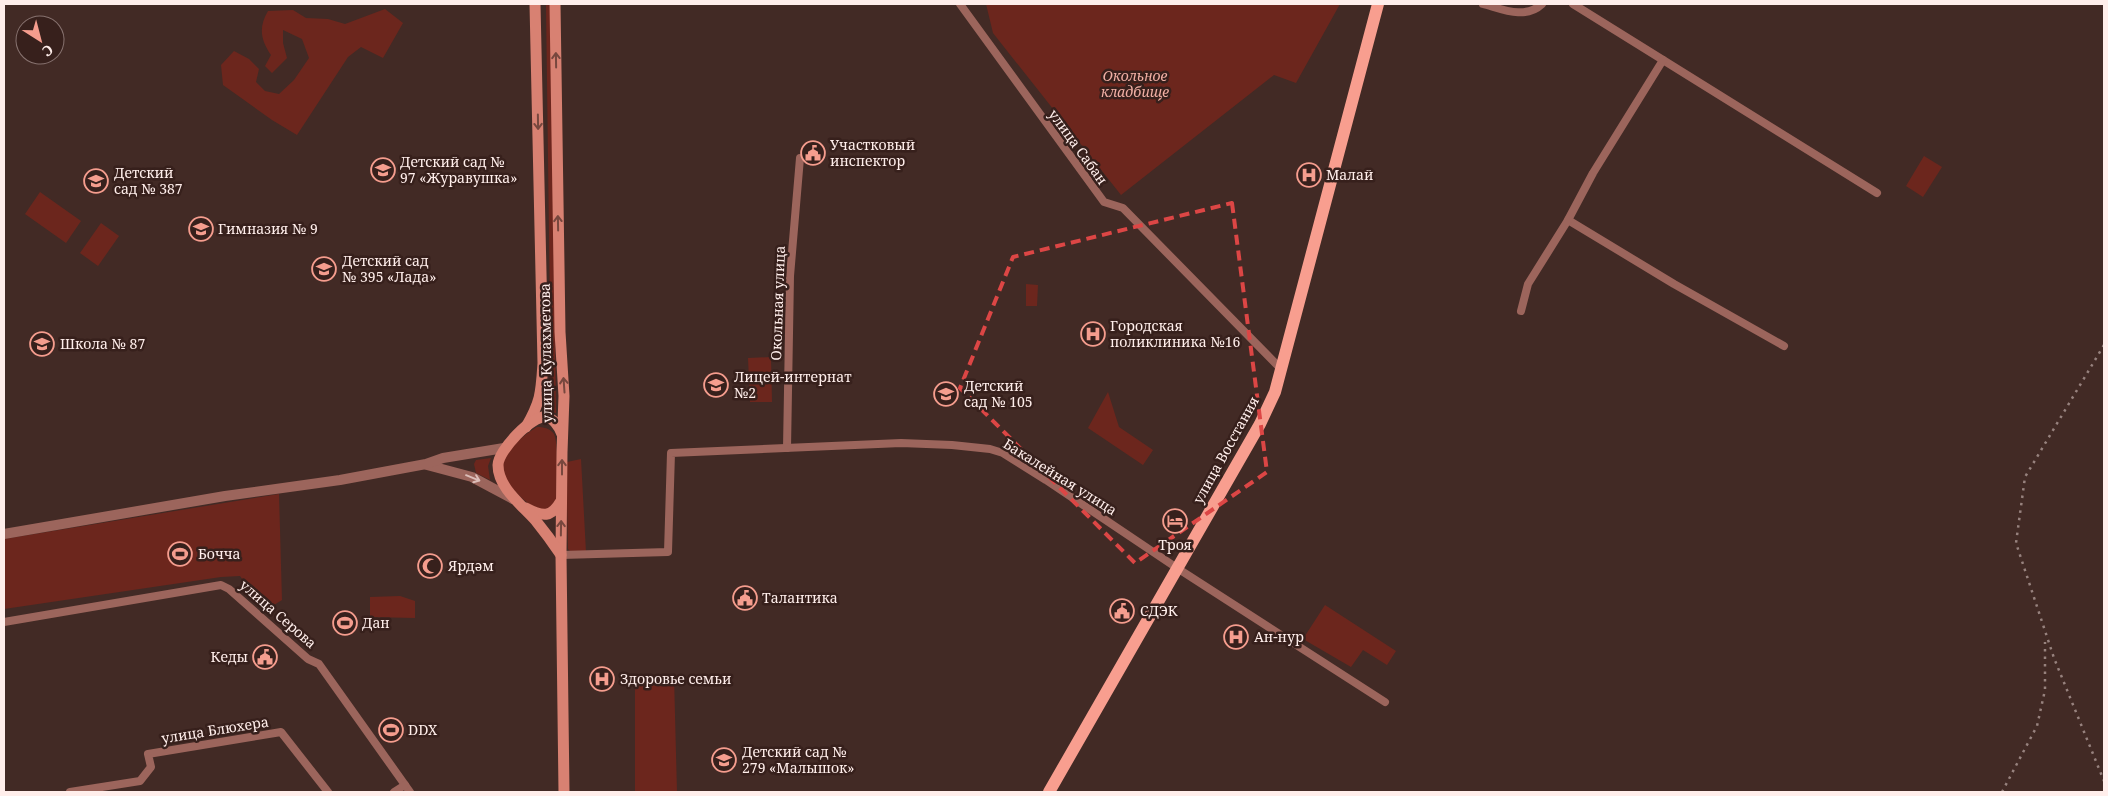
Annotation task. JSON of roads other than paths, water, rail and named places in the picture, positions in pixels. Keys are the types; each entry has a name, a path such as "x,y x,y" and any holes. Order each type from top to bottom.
{"main road":[{"name":"улица Кулахметова","path":"526,427 538,407 544,363 536,4"},
{"name":"улица Кулахметова","path":"555,4 560,322 564,396 561,555 564,792"},
{"name":"улица Восстания","path":"1049,792 1260,424 1274,392 1378,4"},
{"path":"561,555 519,504 501,478 498,465 504,448 526,427 539,418 548,417 557,424 562,434"},
{"path":"519,504 543,515 550,514 556,510 562,501"}],"street":[{"name":"улица Сабан","path":"960,4 1104,202 1122,208 1281,369"},
{"path":"1483,4 1526,13 1535,10 1542,4"},
{"path":"1573,4 1877,192"},
{"path":"1521,311 1528,284 1568,220 1593,173 1663,60"},
{"name":"Окольная улица","path":"787,448 790,276 800,158"},
{"path":"1568,220 1674,284 1784,346"},
{"name":"Бакалейная улица","path":"561,555 668,552 672,453 909,444 952,444 990,449 1003,453 1046,480 1177,568 1385,702"},
{"path":"4,534 225,496 340,480 426,464 443,458 504,448"},
{"path":"426,464 472,477 519,504"},
{"name":"улица Серова","path":"4,622 221,586 229,589 308,659 318,664 410,792"},
{"name":"улица Блюхера","path":"70,792 140,781 151,767 148,754 281,732 328,792"},
{"path":"394,792 405,785"}],"railway":[{"path":"2104,345 2025,477 2016,543 2054,658 2104,781"},
{"path":"2002,792 2037,726 2045,690 2045,642"}],"place":[{"name":"Участковый инспектор","path":"813,153"},
{"name":"Детский сад № 97 «Журавушка»","path":"383,170"},
{"name":"Малай","path":"1309,175"},
{"name":"Детский сад № 387","path":"96,181"},
{"name":"Гимназия № 9","path":"201,229"},
{"name":"Детский сад № 395 «Лада»","path":"324,269"},
{"name":"Городская поликлиника №16","path":"1093,334"},
{"name":"Школа № 87","path":"42,344"},
{"name":"Лицей-интернат №2","path":"716,385"},
{"name":"Детский сад № 105","path":"946,394"},
{"name":"Троя","path":"1175,521"},
{"name":"Бочча","path":"180,554"},
{"name":"Ярдәм","path":"430,566"},
{"name":"Талантика","path":"745,598"},
{"name":"СДЭК","path":"1122,611"},
{"name":"Дан","path":"345,623"},
{"name":"Ан-нур","path":"1236,637"},
{"name":"Кеды","path":"265,657"},
{"name":"Здоровье семьи","path":"602,679"},
{"name":"DDX","path":"391,730"},
{"name":"Детский сад № 279 «Малышок»","path":"724,760"}],"park label":[{"name":"Окольное кладбище","path":"1135,84"}]}
